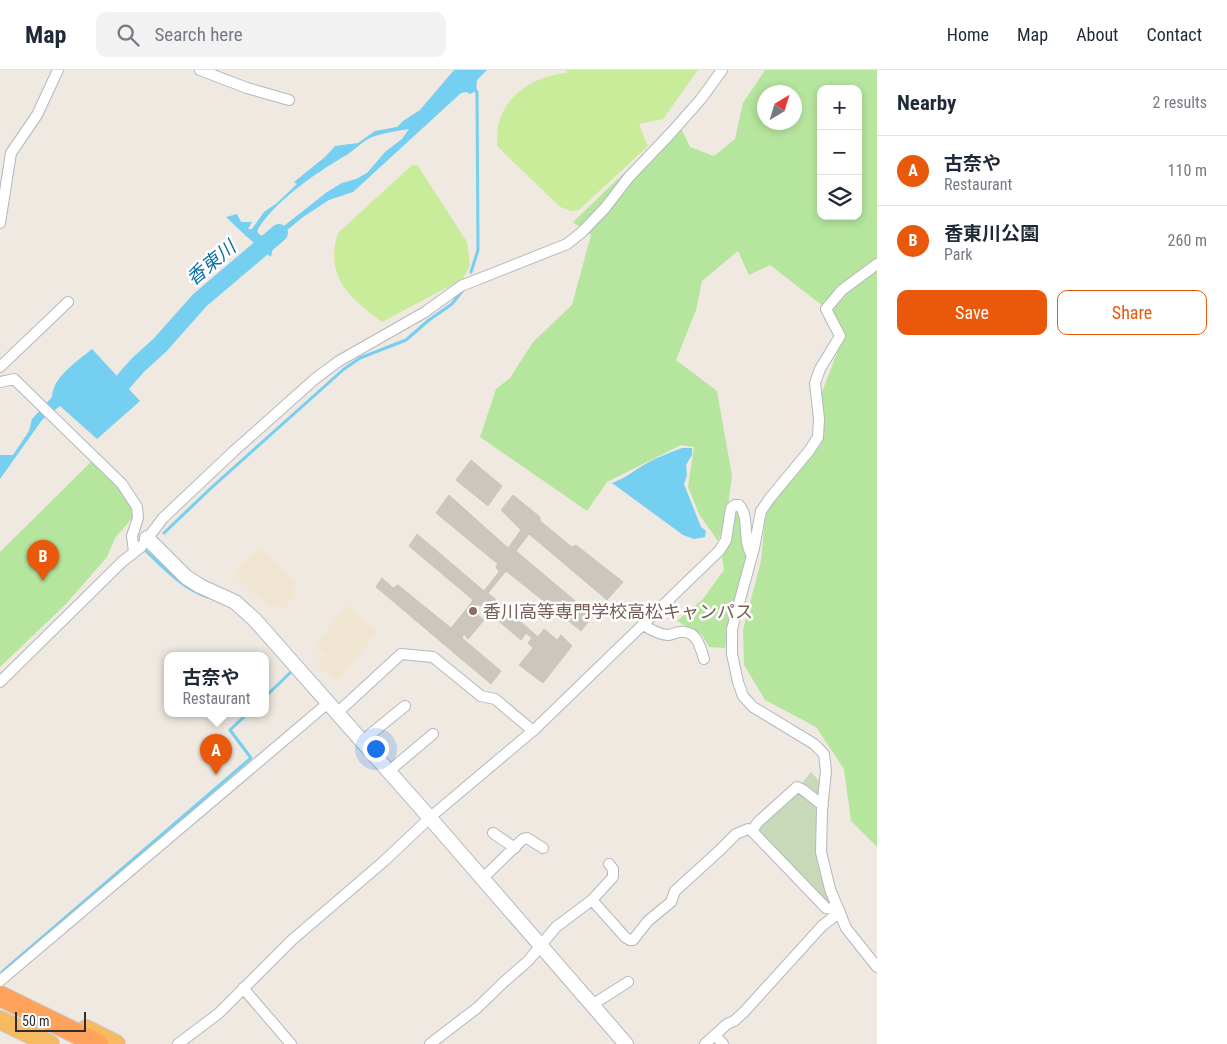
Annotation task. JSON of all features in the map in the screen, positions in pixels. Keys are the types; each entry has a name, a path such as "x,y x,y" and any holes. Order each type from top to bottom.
{"highway":[{"path":"0,988 116,1044"},
{"path":"0,996 98,1044"},
{"path":"0,1012 66,1044"},
{"path":"0,1020 50,1044"}],"street":[{"path":"0,223 12,153 37,115 58,70"},
{"path":"200,70 247,88 289,100"},
{"path":"0,682 123,561 141,546 162,518 316,378 338,361 426,312 461,286 566,244 582,232 694,106 722,70"},
{"path":"877,264 842,290 826,309 840,336 820,369 815,383 818,437 762,511 732,629 732,654 743,696 753,707 814,744 824,754 826,771 821,852 830,890 846,928 877,967"},
{"path":"0,367 68,302"},
{"path":"0,382 14,380 122,484 137,507 138,518 132,536 134,552"},
{"path":"178,1044 219,1013 292,940 383,862 430,818 533,731 643,625 718,551 726,540 732,508 735,505 739,505 744,514 747,548 752,556"},
{"path":"147,538 186,577 200,586 235,602 245,610 483,878 626,1044"},
{"path":"643,625 667,635 685,631 693,635 697,640 704,659"},
{"path":"0,981 332,708 402,654 434,657 481,696 495,699 533,731"},
{"path":"362,741 405,706"},
{"path":"389,771 433,734"},
{"path":"752,831 758,822 797,787 804,790 815,802 823,805"},
{"path":"592,900 625,937 633,940 648,921 671,902 674,891 736,834 748,830 752,831 826,908 839,911"},
{"path":"493,833 515,848"},
{"path":"483,878 527,838 543,848"},
{"path":"430,1044 477,1008 504,981 528,961 556,927 592,900 613,877 613,869 609,864"},
{"path":"705,1044 744,1012 822,926 839,911"},
{"path":"591,1002 598,1001 628,982"},
{"path":"243,988 291,1044"},
{"path":"715,1035 723,1044"}],"shaded area":[{"path":"260,546 297,583 293,588 296,594 283,609 277,604 271,609 233,574"},
{"path":"347,605 378,631 337,682 316,665 325,655 314,646"}],"green space":[{"path":"566,70 698,70 663,119 639,124 648,146 579,210 572,211 560,207 497,146 497,134 501,115 515,96 534,82 567,73"},
{"path":"765,70 877,70 877,847 851,821 844,769 816,727 765,700 744,665 743,630 761,561 765,517 776,497 822,443 822,392 845,332 832,313 770,265 749,275 738,251 702,281 696,310 676,360 717,391 732,476 726,521 718,541 699,514 688,487 694,447 681,445 607,482 587,511 480,437 496,389 510,378 533,342 572,305 591,235 573,222 650,148 682,130 690,147 714,156 735,139 743,103"},
{"path":"412,165 418,166 467,242 470,265 463,279 382,322 350,295 343,285 337,274 334,262 335,248 338,233"},
{"path":"92,461 123,492 132,508 134,516 115,538 107,557 65,605 0,667 0,552"},
{"path":"735,513 740,513 742,539 747,560 727,628 725,648 709,647 702,635 677,621 703,599 724,570 722,557 731,542"},
{"path":"811,772 821,783 816,837 820,870 830,900 826,904 758,832 759,824 791,796"}],"water":[{"path":"454,70 487,70 477,80 476,91 470,94 466,92 461,93 353,192 329,200 303,217 274,241 271,257 226,217 237,214 241,222 252,222 248,229 252,229 264,212 277,203 297,184 294,182 325,157 335,146 358,143 375,131 397,127 420,110","holes":["409,129 402,139 385,152 367,173 342,183 327,192 275,233 267,237 260,235 257,231 273,210 296,190 320,171 368,139 381,134"]},
{"path":"92,349 140,401 97,439 60,406 42,420 0,479 0,455 13,455 29,431 32,419 52,397 53,389 61,376"},
{"path":"682,448 692,448 692,455 686,465 687,475 684,484 701,527 706,531 705,537 694,539 683,535 612,483 662,456"}],"building":[{"path":"471,460 502,486 488,506 456,480"},
{"path":"449,495 508,548 521,530 501,510 513,495 540,517 540,521 572,547 576,545 623,582 607,600 529,534 516,551 593,616 581,631 506,571 488,593 538,637 544,629 557,640 561,635 572,646 543,683 519,665 533,648 528,643 532,638 526,633 521,640 478,604 473,611 484,620 468,639 464,634 462,638 501,671 491,684 376,587 382,578 393,588 398,585 451,628 468,607 473,600 409,546 417,534 484,591 499,572 496,567 498,564 436,513"}],"waterway":[{"path":"471,272 478,250 477,93 475,89"},
{"name":"香東川","path":"110,400 115,391 138,365 160,345 200,300 279,233"},
{"path":"164,533 210,489 344,369 360,358 406,340 429,320 452,304 463,290"},
{"path":"146,551 182,584 208,597"},
{"path":"269,693 293,670"},
{"path":"2,972 251,758 230,730 244,717"}],"place":[{"name":"香東川公園","path":"43,581"},
{"name":"香川高等専門学校高松キャンパス","path":"473,611"},
{"name":"古奈や","path":"216,775"}]}
